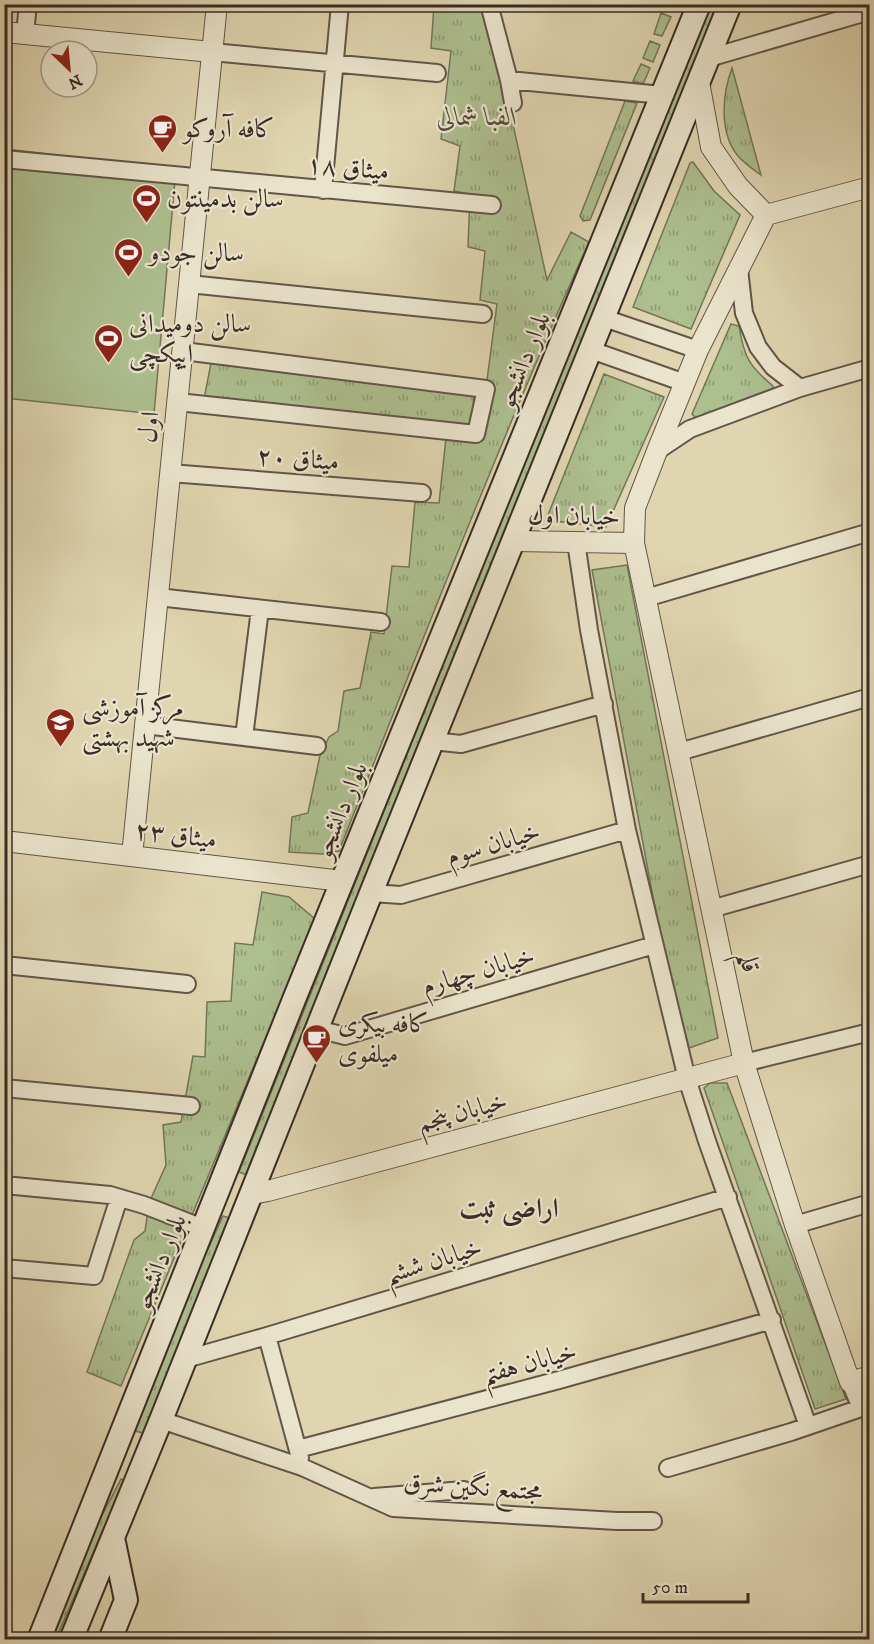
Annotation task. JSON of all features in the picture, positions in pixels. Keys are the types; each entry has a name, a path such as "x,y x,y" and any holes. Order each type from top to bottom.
{"main road":[{"name":"بلوار دانشجو","path":"39,1640 342,881 699,4"},
{"path":"71,1640 730,4"},
{"path":"220,1185 251,1194"},
{"path":"112,1457 142,1468"},
{"path":"110,1640 126,1600 113,1538"}],"street":[{"path":"25,34 28,4"},
{"name":"اول","path":"132,856 217,4"},
{"path":"323,190 340,4"},
{"path":"489,4 513,102"},
{"path":"709,58 870,11"},
{"path":"4,32 436,74"},
{"path":"509,80 662,95"},
{"path":"699,82 711,147 738,186 766,215 870,187"},
{"name":"میثاق ۱۸","path":"4,159 492,205"},
{"name":"قلم","path":"766,215 698,350 657,451 635,508 634,543 744,1064 795,1225 850,1382"},
{"path":"739,269 744,313 758,347 773,368 800,388"},
{"path":"189,284 483,315"},
{"path":"604,318 698,350"},
{"path":"591,350 685,383"},
{"path":"178,402 476,434 486,389 183,351"},
{"path":"657,451 690,429 800,388 870,368"},
{"name":"میثاق ۲۰","path":"170,474 422,493"},
{"path":"646,598 870,532"},
{"name":"خیابان اول","path":"514,541 634,543"},
{"path":"576,542 589,630 627,830 687,1079 808,1426"},
{"path":"158,597 381,622"},
{"path":"244,737 260,609"},
{"path":"679,752 870,697"},
{"path":"432,741 461,744 604,704"},
{"path":"145,725 317,746"},
{"name":"خیابان سوم","path":"371,893 401,896 627,830"},
{"name":"میثاق ۲۳","path":"4,841 342,881"},
{"path":"711,909 870,864"},
{"name":"خیابان چهارم","path":"317,1029 345,1036 654,945"},
{"path":"4,965 187,984"},
{"path":"744,1064 870,1032"},
{"name":"خیابان پنجم","path":"251,1194 744,1064"},
{"path":"4,1088 191,1106"},
{"path":"4,1185 110,1195 144,1205 203,1228"},
{"name":"خیابان ششم","path":"186,1359 728,1197"},
{"path":"4,1268 94,1276 119,1198"},
{"path":"795,1225 870,1203"},
{"name":"خیابان هفتم","path":"298,1449 559,1380 772,1320"},
{"path":"267,1336 302,1467"},
{"path":"668,1468 861,1408 850,1382 870,1376"},
{"name":"مجتمع نگین شرق","path":"161,1420 302,1467 393,1508 653,1521"},
{"path":"370,1497 464,1490"}],"green space":[{"name":"الفبا شمالی","path":"434,5 487,5 547,280 571,232 589,242 492,469 339,851 323,854 289,852 292,817 308,813 320,755 329,737 338,731 344,691 360,688 371,632 384,634 392,566 409,567 415,502 439,503 446,438 480,433 497,304 480,300 485,251 468,247 470,194 454,191 460,146 441,139 451,51 431,48"},
{"path":"708,5 718,5 247,1175 239,1172"},
{"path":"661,13 671,17 662,36 654,34"},
{"path":"650,41 660,45 653,62 643,58"},
{"path":"641,64 650,68 643,84 633,81"},
{"path":"732,68 761,175 738,156 732,147 725,125 724,102"},
{"path":"625,101 637,103 590,220 583,221 580,216"},
{"path":"5,149 176,169 154,414 5,398"},
{"path":"693,162 714,191 740,215 691,329 633,307 690,163"},
{"path":"731,324 739,326 743,346 749,360 758,373 773,386 772,395 696,418 692,414"},
{"path":"211,363 474,395 472,425 204,399"},
{"path":"604,374 664,397 606,527 546,520"},
{"path":"627,565 718,1038 689,1048 664,956 592,570"},
{"path":"262,892 289,897 315,919 121,1386 87,1372 134,1240 145,1231 149,1203 166,1165 163,1125 181,1122 193,1056 205,1057 207,1002 231,1001 235,943 253,945"},
{"path":"710,1083 727,1083 846,1399 815,1409 704,1088"},
{"path":"223,1216 230,1218 143,1433 135,1431 197,1273"},
{"path":"121,1479 126,1481 56,1639 47,1640 85,1548"}],"place":[{"name":"کافه آروکو","path":"162,154"},
{"name":"سالن بدمینتون","path":"146,224"},
{"name":"سالن جودو","path":"128,278"},
{"name":"سالن دومیدانی ایپکچی","path":"108,364"},
{"name":"مرکز آموزشی شهید بهشتی","path":"61,748"},
{"name":"کافه بیکری میلفوی","path":"317,1064"}],"district":[{"name":"اراضی ثبت","path":"509,1208"}]}
